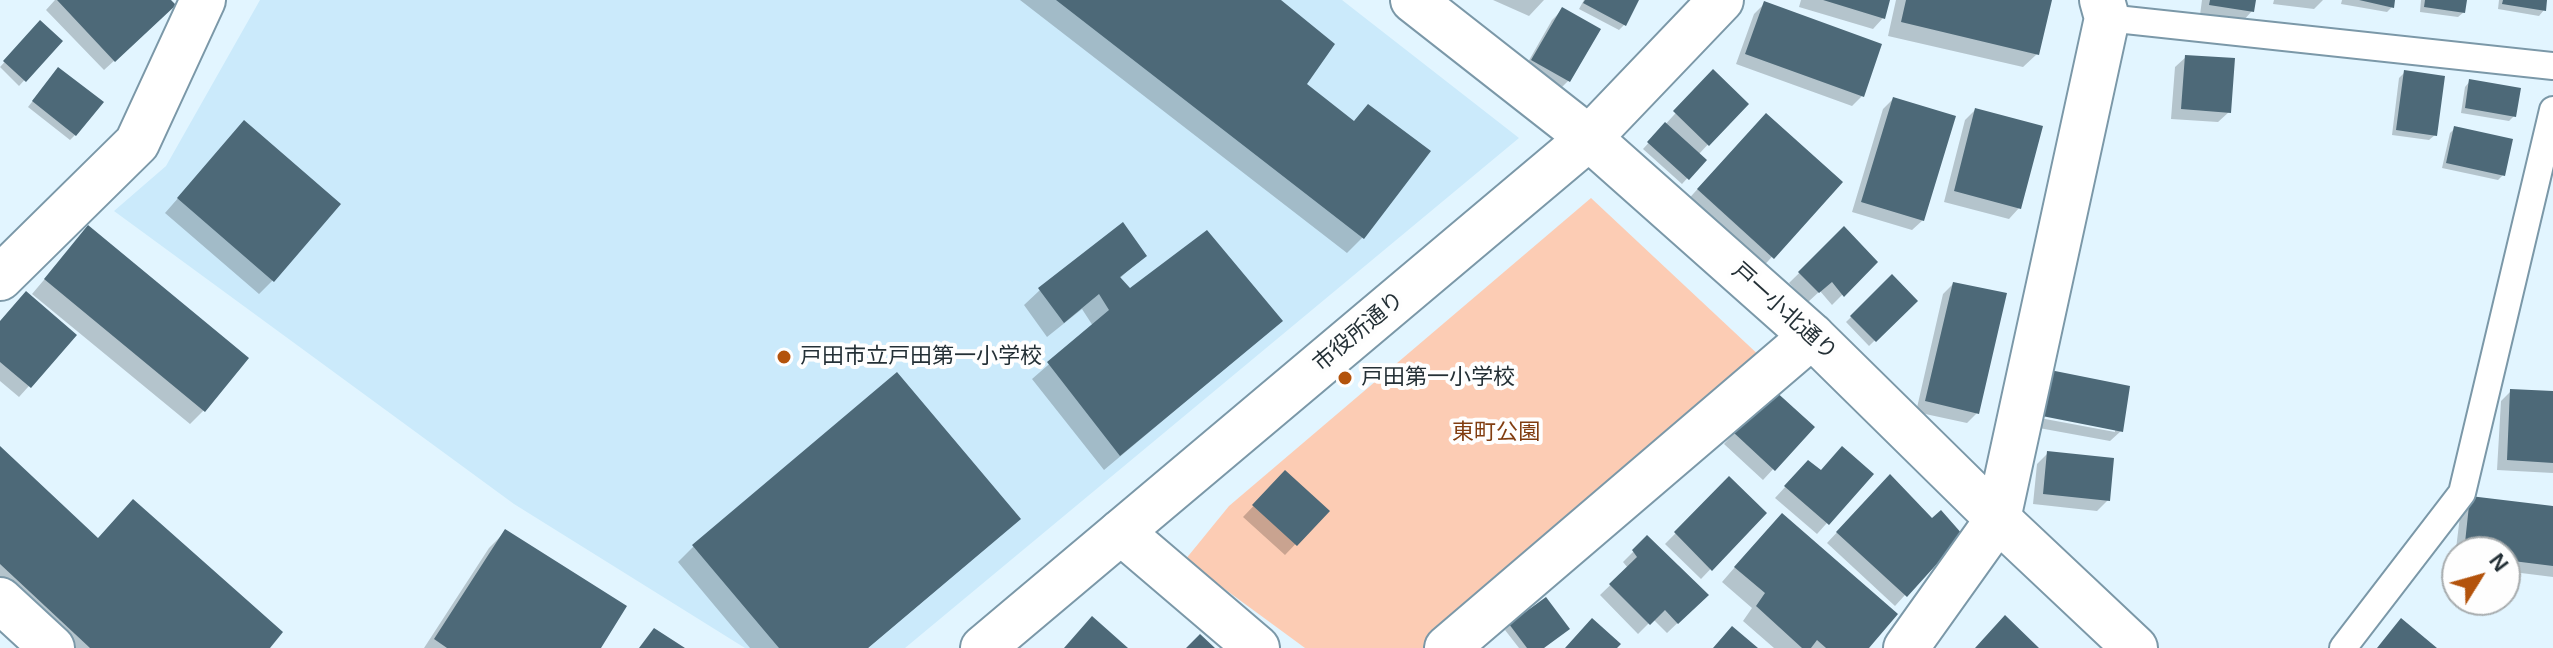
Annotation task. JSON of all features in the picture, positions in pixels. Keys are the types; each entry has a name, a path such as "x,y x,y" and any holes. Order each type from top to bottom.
{"street":[{"path":"0,278 137,143 203,0"},
{"name":"戸一小北通り","path":"1413,0 1589,138 1812,336 2135,648"},
{"name":"市役所通り","path":"983,648 1589,138 1721,0"},
{"path":"1906,648 1998,519 2105,9"},
{"path":"1447,648 1812,336"},
{"path":"1121,532 1257,648"},
{"path":"0,600 52,648"}],"lane":[{"path":"2105,9 2553,66"},
{"path":"2343,648 2462,493 2553,110"}],"shaded area":[{"name":"戸田市立戸田第一小学校","path":"260,0 1342,0 1519,138 905,648 745,648 514,504 114,211 166,166"}],"green space":[{"name":"東町公園","path":"1591,198 1763,359 1424,648 1305,648 1185,560 1229,506"}],"building":[{"path":"57,0 171,0 176,5 115,62"},
{"path":"1056,0 1281,0 1335,44 1307,84 1354,121 1368,104 1431,151 1364,239"},
{"path":"1585,0 1639,0 1626,26 1583,3"},
{"path":"1823,0 1890,0 1885,19"},
{"path":"1906,0 2052,0 2039,55 1901,22"},
{"path":"2210,0 2256,0 2254,12 2209,5"},
{"path":"2359,0 2395,0 2394,8"},
{"path":"2425,0 2467,0 2465,13 2424,7"},
{"path":"2503,0 2547,0 2546,11 2502,4"},
{"path":"1764,1 1882,44 1864,97 1745,54"},
{"path":"1562,7 1601,29 1570,82 1531,60"},
{"path":"40,20 63,41 26,82 3,61"},
{"path":"2185,55 2235,58 2231,113 2181,109"},
{"path":"58,67 104,102 76,136 32,101"},
{"path":"1713,69 1749,104 1709,146 1673,111"},
{"path":"2404,70 2445,76 2437,136 2396,130"},
{"path":"2469,79 2521,88 2516,117 2465,108"},
{"path":"1893,97 1956,116 1924,221 1861,202"},
{"path":"1975,108 2043,126 2021,209 1954,191"},
{"path":"1766,113 1843,182 1774,259 1697,189"},
{"path":"244,120 341,204 274,282 177,198"},
{"path":"1665,122 1707,160 1689,180 1647,142"},
{"path":"2454,126 2513,139 2505,176 2446,163"},
{"path":"1123,222 1147,256 1120,277 1130,288 1207,230 1283,321 1120,456 1047,362 1109,310 1099,294 1064,323 1038,288"},
{"path":"88,225 249,358 205,412 44,279"},
{"path":"1844,226 1878,262 1844,297 1832,282 1819,293 1798,272"},
{"path":"1892,274 1918,301 1876,342 1850,316"},
{"path":"1953,282 2007,293 1979,414 1925,401"},
{"path":"26,291 77,335 31,388 0,362 0,321"},
{"path":"2045,369 2130,386 2123,432 2037,415"},
{"path":"897,372 1021,519 868,648 779,648 692,545"},
{"path":"1773,389 1815,427 1775,471 1733,432"},
{"path":"2510,389 2553,391 2553,463 2507,460"},
{"path":"0,446 98,538 133,499 283,632 270,648 90,648 0,564"},
{"path":"1842,446 1874,474 1829,525 1784,486 1808,460 1821,470"},
{"path":"2047,451 2114,458 2110,501 2043,494"},
{"path":"1285,470 1330,511 1297,546 1252,505"},
{"path":"1890,474 1932,518 1941,510 1963,535 1907,597 1836,532"},
{"path":"1729,476 1767,513 1712,571 1674,532"},
{"path":"2470,496 2553,506 2553,566 2521,562 2521,536 2466,536"},
{"path":"1782,513 1898,614 1869,648 1826,648 1817,640 1811,648 1802,648 1756,606 1765,593 1734,567"},
{"path":"505,529 627,606 601,648 447,648 434,639"},
{"path":"1647,535 1709,595 1678,624 1665,610 1650,625 1609,584 1637,557 1632,550"},
{"path":"1546,597 1570,629 1544,648 1527,648 1509,624"},
{"path":"2005,615 2039,648 1975,648"},
{"path":"1092,616 1128,648 1064,648"},
{"path":"1592,618 1621,644 1617,648 1565,648"},
{"path":"2401,618 2437,648 2377,648"},
{"path":"1732,626 1758,648 1713,648"},
{"path":"654,628 685,648 639,648"},
{"path":"1200,634 1215,648 1186,648"}],"place":[{"name":"戸田市立戸田第一小学校","path":"784,357"},
{"name":"戸田第一小学校","path":"1345,378"}]}
